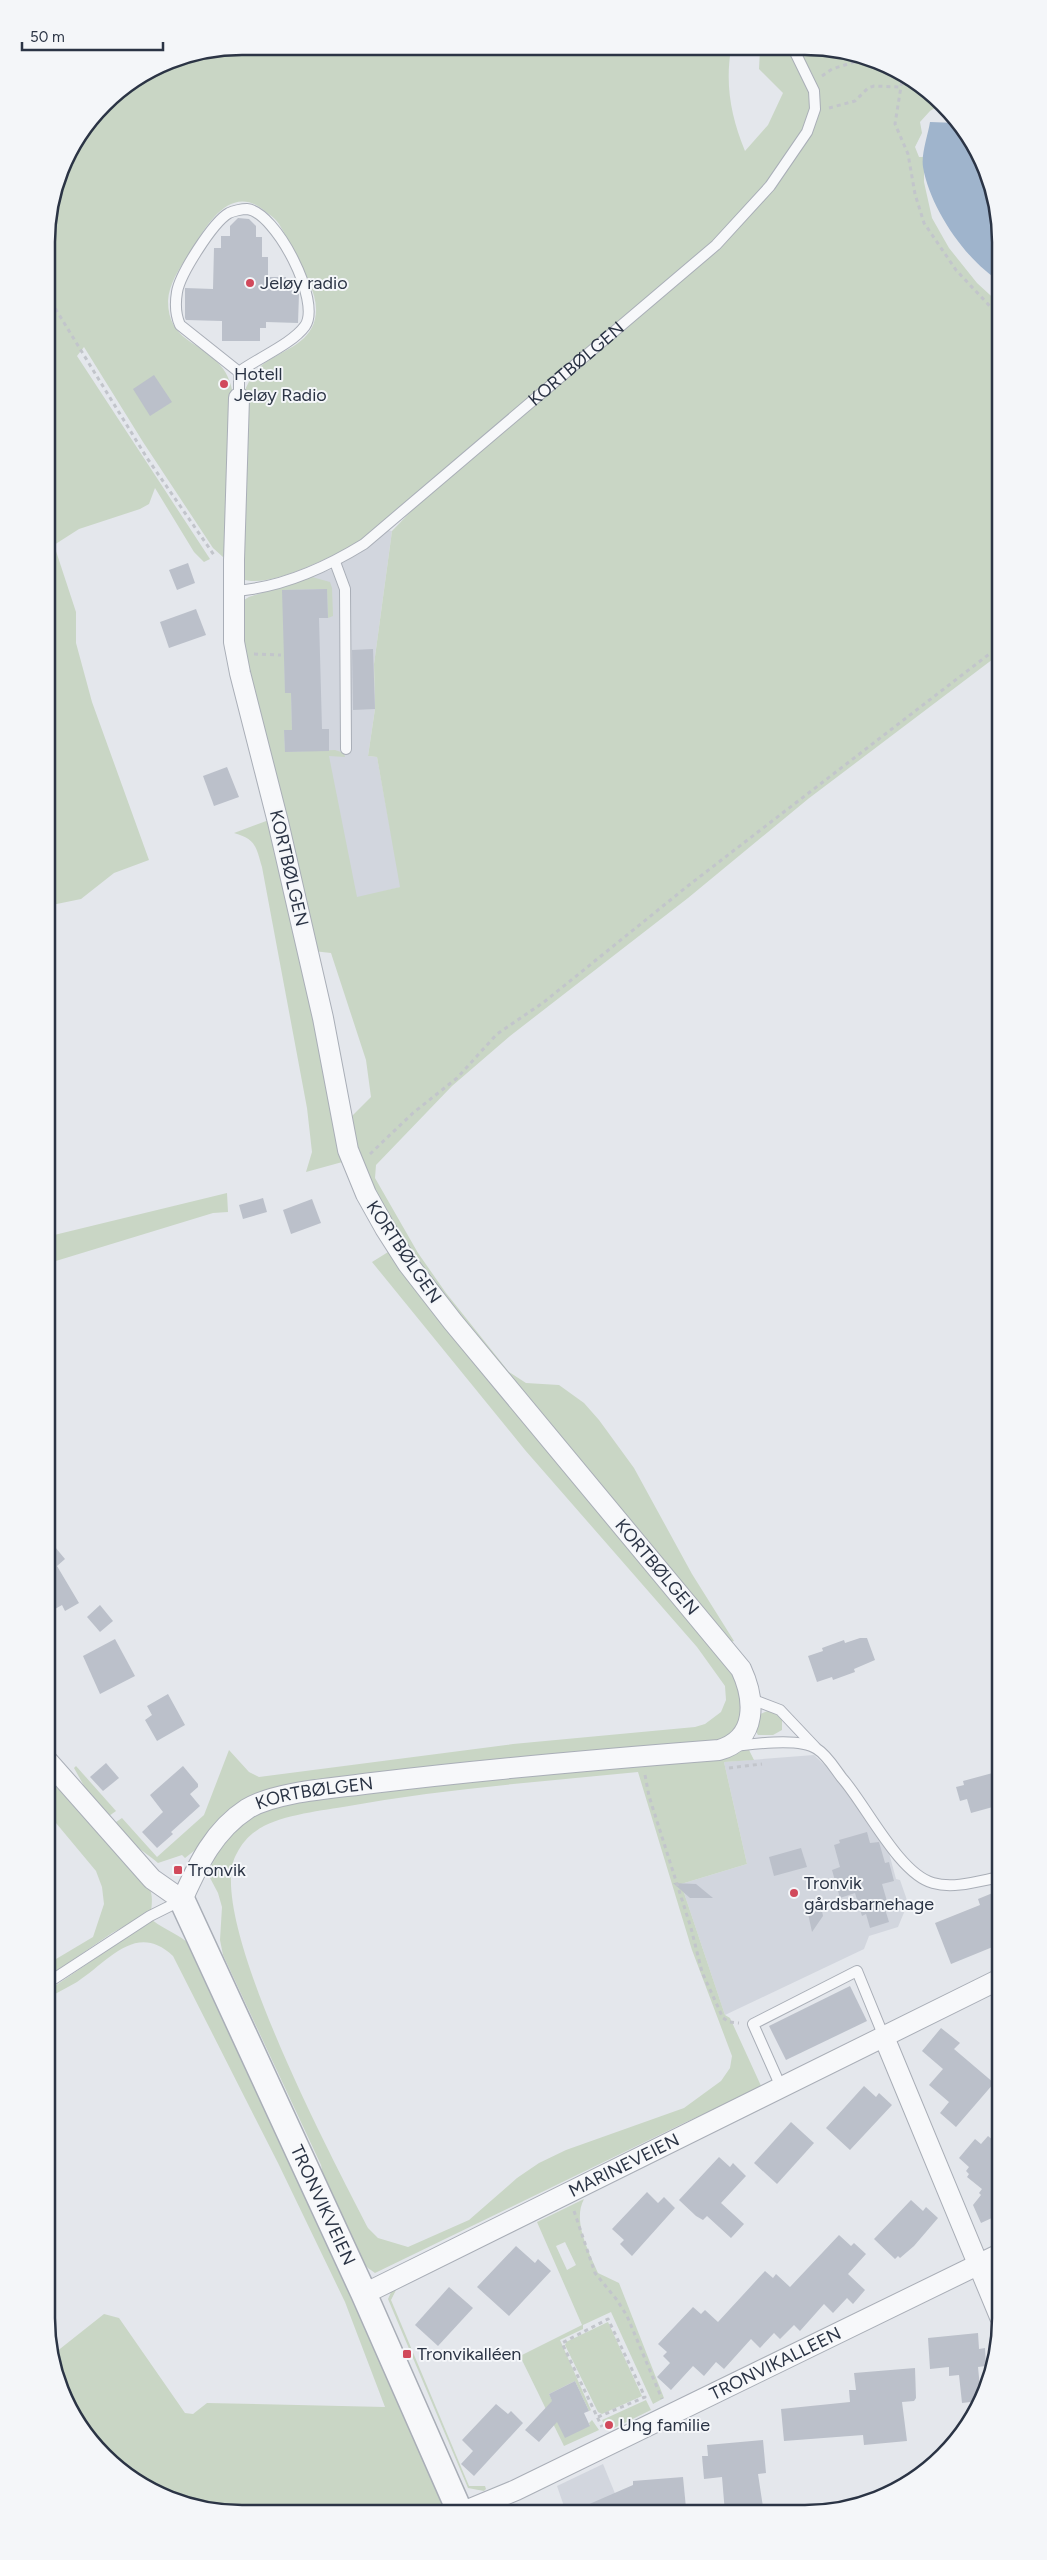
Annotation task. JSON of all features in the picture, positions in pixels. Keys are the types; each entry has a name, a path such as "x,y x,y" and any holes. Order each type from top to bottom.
{"street":[{"name":"KORTBØLGEN","path":"182,1900 212,1841 247,1809 271,1799 307,1792 439,1775 719,1750 734,1746 748,1727 751,1700 748,1684 741,1669 726,1648 453,1322 408,1264 366,1194 355,1168 348,1150 324,1018 236,654 234,582 240,398"},
{"path":"55,1769 152,1879 182,1900"},
{"name":"TRONVIKVEIEN","path":"182,1900 364,2294 459,2505"},
{"name":"MARINEVEIEN","path":"364,2294 992,1983"},
{"path":"884,2038 992,2298"},
{"name":"TRONVIKALLEEN","path":"479,2505 516,2490 992,2258"}],"lane":[{"name":"KORTBØLGEN","path":"234,582 252,590 335,562 364,544 716,245 770,186 794,153 813,117 815,101 811,82 797,55"},
{"path":"239,372 292,338 305,325 309,312 307,292 286,247 271,225 256,212 248,209 228,213 207,236 177,290 175,304 176,315 180,325 239,372 240,398"},
{"path":"335,562 345,589 346,749"},
{"path":"751,1700 780,1710 818,1749 853,1790 910,1870 934,1884 953,1885 992,1878"},
{"name":"KORTBØLGEN","path":"734,1746 797,1743 818,1749"},
{"path":"55,1978 150,1916 182,1900"},
{"path":"781,2087 752,2024 857,1971 884,2038"}],"path":[{"path":"811,82 832,69 855,62"},
{"path":"901,82 895,124 908,154 915,194 924,223 956,270 992,308"},
{"path":"813,117 831,106 855,101 868,88 874,86 900,87"},
{"path":"55,309 152,465 234,582"},
{"path":"355,1168 413,1113 457,1078 497,1034 544,1002 689,885 992,652"},
{"path":"236,654 281,654"},
{"path":"722,1768 762,1764"},
{"path":"651,1775 645,1775 649,1796 691,1928 697,1957 716,2007 723,2018 729,2022 752,2024"},
{"path":"568,2192 595,2273 618,2300 627,2316 649,2363 668,2416"},
{"path":"598,2418 645,2397 608,2319 562,2343 609,2444"}],"shaded area":[{"path":"387,530 392,531 374,664 375,709 368,756 377,757 401,887 357,898 332,922 241,602 249,597 330,570 358,554"},
{"name":"Tronvik gårdsbarnehage","path":"814,1755 839,1779 889,1853 896,1879 900,1880 908,1903 898,1927 869,1936 864,1949 725,2015 681,1884 747,1864 724,1762"},
{"path":"603,2464 620,2505 564,2505 557,2486"}],"green space":[{"path":"230,55 730,55 730,101 745,151 768,125 783,93 759,69 760,55 793,55 810,91 810,108 803,128 792,149 777,170 716,238 363,540 303,569 269,580 254,581 242,579 244,393 251,378 262,365 301,341 307,335 315,319 316,303 308,280 276,220 254,204 233,203 223,209 207,226 178,272 171,286 168,301 169,314 173,324 186,339 220,365 228,377 232,390 234,400 227,553 223,557 213,548 143,442 84,347 77,356 210,559 204,562 194,552 155,488 149,504 140,509 79,529 55,544 55,230 61,194 69,171 80,149 94,128 110,110 138,87 160,74 182,65"},
{"path":"802,55 817,55 853,61 876,69 898,80 919,94 935,108 920,122 922,133 915,147 919,157 924,157 924,182 932,218 949,248 977,283 992,297 992,660 808,799 688,898 510,1036 452,1086 376,1165 375,1178 418,1253 446,1293 509,1372 526,1383 559,1385 584,1403 599,1420 634,1468 692,1574 734,1641 728,1643 411,1259 355,1154 351,1117 371,1097 366,1060 331,953 313,951 240,660 241,602 249,597 312,577 330,582 333,616 328,618 327,589 283,590 285,692 291,693 292,730 284,730 285,752 335,750 344,753 345,757 329,756 357,897 400,887 377,757 368,756 375,709 374,664 392,531 420,502 669,290 797,156 819,97 813,76"},
{"path":"55,548 76,612 76,643 92,702 149,860 114,873 81,899 55,904"},
{"path":"269,820 346,1161 306,1172 312,1152 307,1108 262,867 251,841 234,833"},
{"path":"227,1193 228,1212 213,1213 55,1261 55,1235"},
{"path":"393,1249 744,1686 743,1720 728,1740 307,1787 199,1847 185,1858 182,1855 158,1863 122,1834 116,1822 122,1818 157,1857 204,1815 229,1750 249,1772 259,1777 513,1744 695,1727 705,1724 721,1712 726,1700 725,1686 697,1647 525,1450 372,1262"},
{"path":"770,1710 782,1719 782,1730 773,1735 758,1735 755,1730 758,1715"},
{"path":"749,1750 754,1760 724,1762 747,1864 681,1884 725,2015 730,2018 762,2088 686,2122 375,2273 363,2263 345,2229 323,2175 321,2165 223,1955 220,1940 222,1907 218,1893 209,1876 217,1845 267,1805","holes":["638,1772 692,1950 732,2056 730,2068 721,2081 684,2108 566,2150 539,2163 517,2178 469,2220 408,2247 378,2238 368,2228 329,2151 277,2039 254,1981 238,1928 231,1883 237,1853 245,1841 253,1833 275,1821 322,1810 416,1795"]},
{"path":"76,1766 116,1811 109,1816 88,1793 74,1768"},
{"path":"55,1777 149,1887 152,1899 151,1912 112,1933 55,1972 55,1960 93,1937 104,1904 102,1887 96,1871 55,1822"},
{"path":"152,1920 187,1942 195,1950 446,2505 230,2505 194,2499 160,2486 138,2473 110,2450 94,2432 80,2411 69,2389 61,2366 58,2350 104,2314 119,2318 185,2413 193,2414 207,2403 385,2407 345,2302 278,2163 173,1956 160,1946 147,1942 135,1944 123,1948 89,1974 55,1994 55,1986"},
{"path":"584,2199 580,2217 586,2246 598,2273 619,2283 664,2398 653,2404 611,2312 583,2325 583,2329 560,2340 591,2410 589,2411 575,2381 549,2394 561,2419 590,2426 589,2423 592,2420 599,2430 564,2446 520,2356 582,2325 537,2222","holes":["565,2242 576,2265 567,2270 556,2246"]},
{"path":"398,2286 391,2300 469,2486 485,2486 486,2489 484,2491 468,2488 388,2299 392,2290"},
{"path":"608,2322 642,2396 602,2414 598,2412 565,2345 566,2342"},
{"path":"646,2400 651,2410 608,2431 602,2420"}],"water":[{"path":"930,122 948,123 973,160 986,194 992,230 992,276 963,247 951,232 942,216 927,183 923,167 924,150"}],"building":[{"name":"Jeløy radio","path":"238,218 249,219 256,226 256,237 262,237 262,257 268,257 268,277 286,277 286,290 298,290 299,294 298,323 266,322 266,328 260,328 260,341 222,341 222,321 186,320 185,318 185,288 213,289 214,248 221,248 221,236 230,236 230,226"},
{"path":"154,375 172,402 150,416 133,389"},
{"path":"188,563 195,583 177,590 169,570"},
{"path":"327,589 328,618 319,618 322,729 329,729 329,751 285,752 284,730 292,730 291,693 285,693 282,590"},
{"path":"196,609 206,635 169,648 160,622"},
{"path":"373,649 375,709 353,710 352,650"},
{"path":"227,767 239,797 214,806 203,776"},
{"path":"263,1198 267,1212 243,1219 239,1205"},
{"path":"312,1199 321,1223 291,1234 283,1210"},
{"path":"55,1547 65,1559 57,1566 79,1603 65,1611 62,1605 55,1609"},
{"path":"100,1605 113,1621 100,1632 87,1617"},
{"path":"860,1638 867,1638 875,1660 854,1669 855,1672 833,1680 832,1677 817,1682 808,1656 823,1651 822,1648 844,1640 845,1643"},
{"path":"115,1639 135,1676 100,1694 83,1656"},
{"path":"168,1694 185,1725 157,1741 145,1720 152,1715 147,1706"},
{"path":"106,1763 119,1778 103,1791 90,1777"},
{"path":"183,1766 198,1784 198,1787 190,1794 200,1806 171,1832 173,1834 157,1848 142,1832 163,1812 150,1795"},
{"path":"992,1773 992,1807 971,1813 967,1799 960,1801 956,1787 964,1785 963,1781"},
{"path":"867,1832 870,1843 879,1842 885,1863 889,1862 894,1881 882,1884 889,1908 885,1909 889,1922 870,1928 866,1914 862,1916 855,1893 840,1898 832,1870 840,1867 834,1845 840,1843 839,1840"},
{"path":"801,1848 807,1867 774,1876 769,1857"},
{"path":"673,1883 696,1884 713,1898 690,1898"},
{"path":"992,1893 992,1947 951,1964 935,1923 980,1905 978,1899"},
{"path":"821,1906 823,1916 812,1932 807,1909"},
{"path":"850,1986 867,2021 786,2060 769,2026"},
{"path":"941,2028 960,2043 954,2049 992,2081 992,2085 956,2127 940,2113 949,2102 929,2085 943,2069 922,2051"},
{"path":"864,2086 876,2097 879,2093 892,2105 850,2150 826,2128"},
{"path":"791,2122 814,2143 777,2184 754,2163"},
{"path":"988,2136 992,2139 992,2218 981,2223 973,2205 981,2195 979,2193 982,2189 967,2177 969,2174 966,2171 969,2167 959,2158 975,2139 981,2144"},
{"path":"719,2157 730,2167 733,2163 746,2176 721,2203 744,2224 731,2238 707,2216 703,2220 696,2216 679,2200"},
{"path":"647,2192 658,2203 664,2197 675,2208 632,2256 620,2244 624,2240 612,2229"},
{"path":"911,2200 923,2211 926,2207 938,2218 914,2246 900,2258 898,2256 895,2259 874,2239"},
{"path":"839,2235 851,2246 854,2243 866,2254 848,2274 865,2290 853,2304 847,2298 833,2313 824,2304 800,2331 794,2325 780,2339 774,2333 760,2348 751,2339 724,2369 716,2362 704,2376 693,2366 671,2390 657,2377 670,2363 663,2356 667,2352 658,2344 693,2307 701,2314 705,2310 718,2322 765,2271 773,2278 776,2274 790,2287"},
{"path":"516,2246 535,2263 538,2259 551,2271 509,2316 477,2287"},
{"path":"449,2287 473,2308 438,2346 415,2325"},
{"path":"978,2333 979,2349 985,2348 986,2366 978,2367 980,2384 972,2402 962,2403 959,2375 949,2376 949,2367 930,2369 928,2338"},
{"path":"915,2368 916,2398 914,2401 902,2402 907,2441 864,2445 863,2435 784,2441 781,2409 850,2402 849,2390 856,2390 854,2373"},
{"path":"575,2381 589,2411 584,2413 590,2426 565,2438 557,2422 539,2442 525,2430 552,2401 549,2394"},
{"path":"496,2404 508,2414 511,2411 523,2423 474,2476 461,2464 473,2451 462,2440"},
{"path":"763,2440 766,2473 758,2474 763,2505 724,2505 722,2477 704,2479 702,2456 708,2456 707,2445"},
{"path":"683,2477 686,2505 587,2505 633,2485 633,2481"}],"place":[{"name":"Jeløy radio","path":"250,283"},
{"name":"Hotell Jeløy Radio","path":"224,384"},
{"name":"Tronvik","path":"178,1870"},
{"name":"Tronvik gårdsbarnehage","path":"794,1893"},
{"name":"Tronvikalléen","path":"407,2354"},
{"name":"Ung familie","path":"609,2425"}]}
